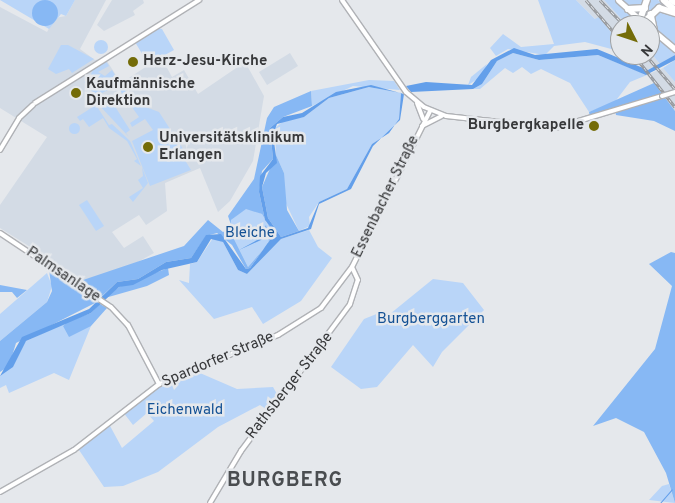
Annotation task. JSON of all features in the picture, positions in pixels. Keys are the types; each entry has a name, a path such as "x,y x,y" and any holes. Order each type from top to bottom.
{"highway":[{"path":"664,0 675,10"},
{"path":"628,9 638,12 647,3"},
{"path":"651,14 662,8 675,14"}],"main road":[{"path":"618,0 635,15"},
{"path":"660,37 675,49"}],"street":[{"path":"0,150 18,118 34,104 161,22 199,0"},
{"path":"342,0 348,12 411,97 430,111 446,116 555,128 675,92"},
{"path":"418,102 423,119"},
{"path":"430,111 429,119 446,116"},
{"name":"Essenbacher Straße","path":"352,268 423,119 430,111"},
{"name":"Essenbacher Straße","path":"420,127 429,119"},
{"name":"Palmsanlage","path":"0,233 94,294 124,319 159,384"},
{"name":"Spardorfer Straße","path":"0,492 74,450 159,384 303,322 328,301 352,268"},
{"name":"Rathsberger Straße","path":"210,503 241,451 350,304 358,280 352,268"}],"shaded area":[{"path":"45,0 54,4 58,13 54,22 45,26 36,22 32,13 36,4"},
{"name":"Universitätsklinikum Erlangen","path":"75,0 106,0 80,49 95,60 105,58 121,83 161,57 172,77 184,70 198,94 245,62 264,96 253,161 230,201 218,212 200,168 165,183 167,211 146,225 139,215 112,232 124,248 143,236 154,253 127,268 83,280 0,228 0,205 47,137 0,108 0,7 47,32 55,18 66,16"},
{"path":"112,0 143,0 144,3 133,11 135,15 104,31 97,25"},
{"path":"576,0 604,0 618,15 610,15 610,33"},
{"path":"514,48 535,55 597,49 610,54 610,60 598,55 539,60 513,53 497,61 482,84 473,89 411,92 406,86 426,82 472,85 491,60"},
{"path":"290,53 298,66 267,85 259,72"},
{"path":"675,55 675,60 646,75 622,65 636,65 648,70"},
{"path":"639,65 658,65 648,70"},
{"path":"663,68 675,82 675,111 647,75"},
{"path":"654,83 675,111 675,131 654,121 616,115 615,110 590,117 589,112"},
{"path":"371,85 399,93 369,87 329,98 304,117 277,124 273,135 277,163 266,173 262,187 268,218 281,237 308,228 319,202 347,189 372,144 381,138 373,146 351,189 319,204 311,229 281,239 247,274 238,270 223,242 211,239 197,262 162,270 133,285 119,287 91,313 26,341 13,367 0,376 22,337 89,309 117,282 138,279 166,262 191,258 206,235 221,234 246,269 250,268 275,233 265,220 259,192 260,176 273,159 270,128 283,117 302,113 336,92"},
{"path":"311,91 312,106 283,117 270,128 273,159 262,171 259,192 265,219 262,214 246,209 231,220 231,224 228,216 254,179 267,118 274,107"},
{"path":"401,93 404,94 400,120 395,125 399,119"},
{"path":"276,155 284,173 287,210 299,231 281,237 268,218 262,187"},
{"path":"208,220 223,232 230,229 248,267 263,250 250,268 246,269 232,245 217,233 206,236 191,258 166,262 138,279 117,282 102,296 83,280 184,246"},
{"path":"266,222 275,233 268,242 271,230"},
{"path":"266,225 267,232 261,240 239,250 261,238"},
{"path":"671,252 675,253 675,503 666,473 644,432 616,418 593,426 655,349 672,286 649,264"},
{"path":"168,268 169,275 147,286 105,298 119,287"},
{"path":"49,270 97,302 16,343 9,366 0,372 0,341 47,302 52,291"},
{"path":"0,285 27,290 17,298 12,292 0,292"},
{"path":"100,304 107,308 91,326 69,337 63,326 67,322 91,313"}],"green space":[{"path":"0,0 75,0 66,16 61,14 49,29"},
{"path":"538,0 576,0 595,19 599,17 610,31 610,49 585,42 554,46 545,55 508,49 496,56 490,48 503,34 521,47 554,44"},
{"path":"604,0 658,0 675,17 675,55 660,64 660,15 618,15"},
{"path":"157,28 162,29 174,50 143,67 147,62 135,42"},
{"path":"98,40 104,40 108,47 104,54 98,54 94,50 94,44"},
{"path":"61,45 68,45 94,59 72,73 69,69 56,74 48,69"},
{"path":"513,53 539,60 598,55 610,60 610,65 622,65 647,75 630,82 614,103 589,112 570,83 541,69 531,74 522,67 513,73 505,68 480,89 473,89 482,84 497,61"},
{"path":"675,60 675,82 663,68"},
{"path":"106,61 109,66 98,72 105,76 112,70 120,84 96,96 84,82 96,77 90,77 93,69"},
{"path":"487,64 481,77 468,85 471,77"},
{"path":"369,80 394,81 400,90 353,86 312,106 311,91"},
{"path":"123,87 132,102 159,112 183,149 180,152 191,170 150,186 132,141 153,130 145,119 132,127 130,123 139,117 119,89"},
{"path":"369,87 401,93 399,119 389,133 372,144 347,189 319,202 309,217 310,226 299,231 282,195 284,173 276,155 275,128 286,119 304,117 329,98"},
{"path":"109,97 130,130 126,133 129,137 98,104"},
{"path":"96,105 109,125 112,124 130,141 141,166 134,161 137,159 127,141 109,128 103,118 89,127 83,119 80,121 77,117"},
{"path":"74,122 80,128 74,134 68,128"},
{"path":"142,167 148,183 133,202 129,197 143,188 138,180 143,176"},
{"path":"87,200 104,226 96,231 79,205"},
{"name":"Bleiche","path":"246,208 262,214 271,231 268,244 248,267 230,231 231,220"},
{"path":"309,230 318,247 332,258 301,301 263,324 252,307 214,319 179,280 189,283 190,264 197,262 213,238 223,242 238,270 247,274 281,239"},
{"path":"47,273 52,286 47,302 0,341 0,314"},
{"name":"Burgberggarten","path":"433,279 463,283 484,310 442,352 433,367 413,345 377,387 361,389 331,367 364,319 379,313 385,318"},
{"path":"67,322 63,326 91,326 69,380 54,373 9,393 6,385 0,388 0,376 22,343"},
{"name":"Eichenwald","path":"200,373 237,389 273,387 277,394 266,409 260,405 218,427 158,472 123,486 104,487 79,450 109,424 122,448 154,421 147,413 133,425 123,412 159,388"},
{"path":"669,484 675,503 649,500 662,486"}],"waterway":[{"path":"660,503 672,489"}],"railway":[{"path":"586,0 610,28"},
{"path":"600,0 614,15"},
{"path":"642,65 675,107"},
{"path":"655,65 675,89"}],"place":[{"name":"Herz-Jesu-Kirche","path":"133,62"},
{"name":"Kaufmännische Direktion","path":"76,93"},
{"name":"Burgbergkapelle","path":"594,126"},
{"name":"Universitätsklinikum Erlangen","path":"148,147"}],"district":[{"name":"BURGBERG","path":"285,481"}]}
